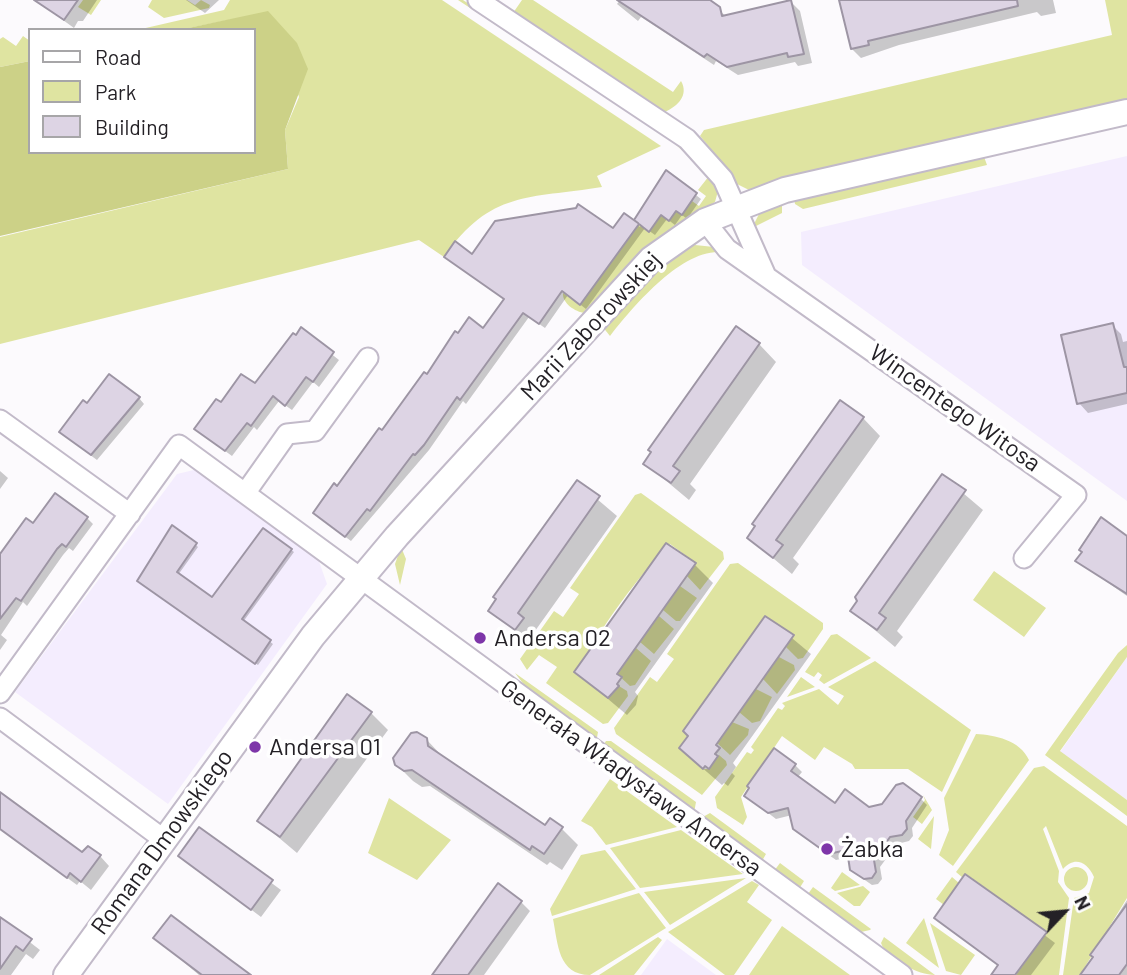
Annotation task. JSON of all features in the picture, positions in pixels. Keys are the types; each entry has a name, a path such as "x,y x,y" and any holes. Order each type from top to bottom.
{"street":[{"path":"478,0 679,132 719,173 766,276"},
{"name":"Marii Zaborowskiej","path":"362,577 637,272 677,238 705,221 785,190 1127,112"},
{"name":"Wincentego Witosa","path":"705,221 727,249 1076,495 1024,558"},
{"path":"246,492 287,434 314,431 368,358"},
{"path":"0,420 130,514 0,694"},
{"name":"Generała Władysława Andersa","path":"130,514 179,445 362,577 584,745 902,975"},
{"name":"Romana Dmowskiego","path":"66,975 289,666 362,577"},
{"path":"0,718 163,839"}],"shaded area":[{"path":"1127,156 1127,501 802,265 801,232"},
{"path":"198,469 316,553 327,584 168,804 15,692 177,474"},
{"path":"1127,657 1127,800 1060,752"},
{"path":"667,939 716,975 641,975"}],"green space":[{"path":"83,0 101,0 91,15 78,7"},
{"path":"152,0 187,0 195,5 201,0 210,5 209,8 164,18 148,7"},
{"path":"230,0 442,0 661,146 597,176 602,187 532,197 495,209 478,219 461,235 444,257 419,240 0,344 0,237 288,169 285,130 299,97 268,12 189,28 146,28 224,10"},
{"path":"458,0 463,0 674,139 697,164 673,142"},
{"path":"522,0 533,0 673,92 681,81 684,91 681,100 665,112 513,13"},
{"path":"1105,0 1127,0 1127,101 749,190 735,183 731,173 700,136 704,130 1112,35"},
{"path":"268,11 297,43 308,69 285,130 288,169 0,236 0,67 28,61 28,154 256,154 256,28 188,28"},
{"path":"23,36 28,40 28,61 0,67 0,39 3,37 16,46"},
{"path":"983,154 987,165 803,209 795,204 794,198"},
{"path":"709,176 718,191 715,202 652,243 585,313 573,309 567,303 563,293 580,305 639,224 649,231 661,215 669,221 676,211 682,214 692,201 699,206 706,196 698,190"},
{"path":"782,200 782,213 752,228 761,210"},
{"path":"695,245 714,247 720,252 689,260 673,270 644,297 610,336 602,326 655,267 681,250"},
{"path":"641,493 723,552 724,559 700,590 687,576 696,563 670,544 604,626 580,677 608,698 619,686 627,691 628,696 608,723 603,724 546,683 557,667 539,655 527,670 520,659 554,611 563,617 579,594 570,588 635,495"},
{"path":"401,547 406,559 400,585 395,564"},
{"path":"738,563 823,623 823,629 803,658 798,659 786,647 794,635 765,616 683,731 688,736 680,748 703,769 709,769 719,755 726,761 727,765 702,795 616,734 614,728 650,677 657,682 674,659 667,654 730,564"},
{"path":"994,571 1046,608 1024,637 973,600"},
{"path":"680,586 697,598 680,621 676,621 663,610"},
{"path":"659,616 674,629 654,654 640,642"},
{"path":"837,634 871,658 824,684 819,680 822,675 818,672 814,677 805,672 831,635"},
{"path":"1127,645 1127,657 1060,751 1127,800 1127,816 1045,755 1118,653"},
{"path":"636,648 651,661 635,685 630,686 617,674"},
{"path":"779,657 794,665 795,670 777,694 763,679"},
{"path":"875,661 971,730 942,792 908,769 855,769 852,764 824,747 815,760 782,736 741,797 747,817 743,825 717,808 715,797 747,752 751,754 754,750 751,747 778,708 782,710 785,706 782,703 819,689 838,705 844,696 828,687"},
{"path":"515,673 598,732 596,743 535,699"},
{"path":"801,677 815,687 787,697"},
{"path":"756,689 772,697 760,721 752,723 739,712"},
{"path":"732,722 749,729 748,735 730,755 717,743"},
{"path":"976,734 999,737 1013,743 1029,760 953,866 939,855 949,830 944,798"},
{"path":"606,741 611,741 696,802 694,813 602,747"},
{"path":"1044,766 1127,826 1127,898 1080,975 1063,975 1074,898 1089,893 1094,877 1080,862 1067,865 1063,869 1046,826 1043,829 1059,871 1058,882 1069,898 1059,975 1016,975 1047,932 966,874 963,878 956,872 1034,768"},
{"path":"610,779 677,827 606,845 592,827 581,821"},
{"path":"923,795 932,810 922,824 913,817 925,800"},
{"path":"389,798 451,840 417,880 368,853"},
{"path":"710,813 766,854 762,861 701,818"},
{"path":"934,816 931,849 918,839"},
{"path":"681,830 743,874 640,888 610,848"},
{"path":"605,850 636,889 552,916 550,909 581,855"},
{"path":"780,863 804,881 799,889 774,871"},
{"path":"1076,867 1085,870 1088,879 1085,888 1076,891 1067,888 1064,879 1067,870"},
{"path":"842,872 860,885 835,891 831,888"},
{"path":"952,877 959,883 944,905 936,899"},
{"path":"746,878 670,925 644,892"},
{"path":"752,881 759,885 747,902 772,920 734,975 725,975 668,932"},
{"path":"863,886 870,892 860,906 854,906 837,893"},
{"path":"813,887 871,929 861,932 808,894"},
{"path":"639,893 666,928 590,975 571,970 558,948 553,919"},
{"path":"924,918 939,968 906,943"},
{"path":"930,923 975,955 961,975 946,971"},
{"path":"782,926 850,975 749,975"},
{"path":"658,937 662,940 634,975 599,975"},
{"path":"884,937 935,975 912,969 897,961 884,949 881,943"}],"building":[{"path":"34,0 78,0 64,20"},
{"path":"617,0 710,0 720,7 722,16 791,0 804,54 788,57 787,53 727,67 707,54 704,57"},
{"path":"839,0 1017,0 1018,6 868,41 869,45 851,49"},
{"path":"666,170 697,193 682,215 676,211 669,221 661,215 649,232 639,224 580,305 562,291 539,324 523,313 460,400 457,397 424,445 413,454 370,511 367,509 345,537 313,513 334,483 337,486 379,428 382,430 424,372 427,374 455,331 458,333 469,317 483,328 504,299 444,257 455,241 472,254 495,221 576,208 578,204 613,228 624,213 638,223 634,220"},
{"path":"1113,323 1124,367 1127,367 1127,393 1077,404 1061,335"},
{"path":"736,326 760,343 673,466 680,471 671,483 643,464 651,452 648,450"},
{"path":"301,327 334,352 313,382 306,377 285,406 273,396 251,426 247,423 225,451 194,429 216,399 221,402 241,374 255,383 293,333 296,335"},
{"path":"109,374 140,397 91,455 59,432 83,400 87,403"},
{"path":"840,400 864,417 776,540 783,545 773,558 747,538 755,526 752,524"},
{"path":"942,474 966,490 879,613 886,618 877,630 850,611 857,601 855,597"},
{"path":"577,480 600,496 518,613 524,618 515,630 488,611 496,599 493,597"},
{"path":"55,493 88,517 66,547 62,544 57,549 21,601 16,598 0,619 0,554 26,518 33,523"},
{"path":"1101,517 1127,536 1127,594 1075,561 1082,552 1079,550"},
{"path":"172,525 197,543 177,572 212,597 263,528 292,549 242,619 271,640 255,664 137,581"},
{"path":"666,543 696,563 617,674 622,677 617,684 619,686 608,698 574,672"},
{"path":"765,616 794,635 716,745 720,748 715,754 718,756 709,769 705,766 703,769 679,748 688,736 683,731"},
{"path":"347,694 372,712 280,837 257,821"},
{"path":"417,732 427,738 428,746 545,825 550,818 563,827 544,854 532,846 530,850 412,770 404,771 395,765 393,758 411,733"},
{"path":"774,748 796,764 791,771 835,803 845,789 869,807 882,804 896,785 903,783 922,797 906,821 907,829 902,835 890,837 874,860 876,872 872,878 864,879 850,870 847,850 828,854 793,829 788,808 768,813 744,796 749,788 747,786"},
{"path":"0,792 82,852 88,846 101,855 81,882 70,873 67,878 0,829"},
{"path":"199,827 273,880 251,910 178,856"},
{"path":"965,874 1047,932 1015,975 991,975 998,965 934,918"},
{"path":"498,883 522,901 468,975 432,975"},
{"path":"1127,904 1127,964 1119,975 1080,975 1093,957 1090,955"},
{"path":"171,915 251,975 202,975 153,938"},
{"path":"0,917 32,939 23,951 16,946 0,969"}],"place":[{"name":"Andersa 02","path":"480,638"},
{"name":"Andersa 01","path":"255,747"},
{"name":"Żabka","path":"827,849"}]}
